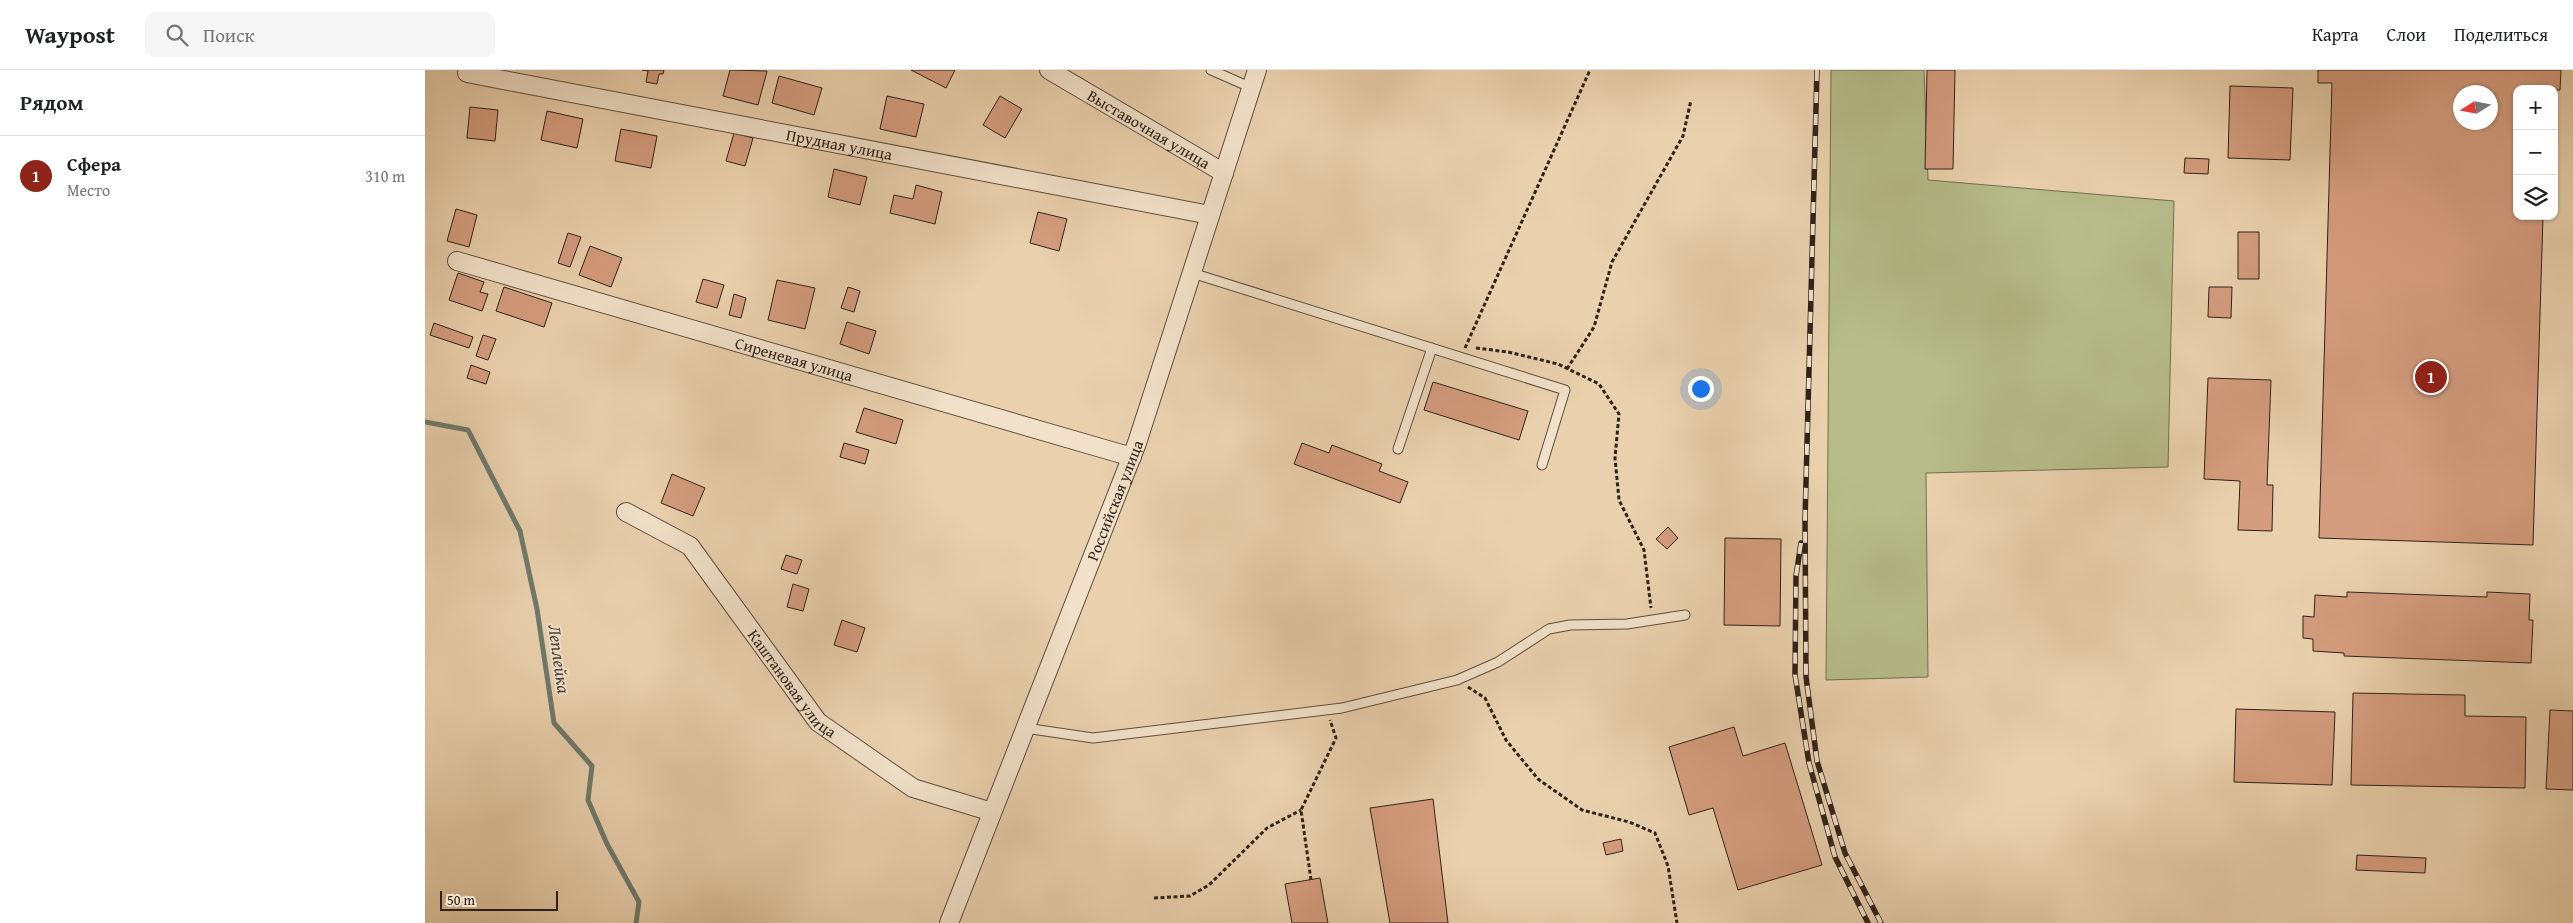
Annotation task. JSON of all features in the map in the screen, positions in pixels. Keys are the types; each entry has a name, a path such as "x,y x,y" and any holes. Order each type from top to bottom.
{"street":[{"name":"Выставочная улица","path":"1049,70 1224,173"},
{"name":"Российская улица","path":"949,923 1131,457 1257,70"},
{"name":"Прудная улица","path":"467,73 1211,215"},
{"name":"Сиреневая улица","path":"457,261 1131,457"},
{"name":"Каштановая улица","path":"626,512 690,546 818,722 913,788 992,812"}],"lane":[{"path":"1211,70 1252,88"},
{"path":"1192,273 1565,390 1542,465"},
{"path":"1398,449 1432,348"},
{"path":"1025,728 1093,738 1327,710 1457,680 1498,662 1549,629 1570,625 1627,624 1685,615"}],"path":[{"path":"1461,357 1590,70"},
{"path":"1567,369 1594,327 1612,262 1683,136 1691,100"},
{"path":"1465,347 1508,352 1558,364 1599,384 1619,414 1615,458 1619,500 1644,550 1652,620"},
{"path":"1457,680 1485,698 1506,740 1538,779 1582,810 1629,822 1655,833 1668,866 1677,923"},
{"path":"1311,880 1301,810 1336,738 1327,710"},
{"path":"1154,898 1191,896 1209,884 1267,828 1301,810"}],"green space":[{"path":"1831,70 1924,70 1928,180 2174,201 2168,467 1926,473 1928,677 1826,680"}],"building":[{"path":"642,70 664,70 663,74 659,74 657,84 646,82 648,71"},
{"path":"730,70 767,71 758,105 723,96"},
{"path":"911,70 955,70 946,88"},
{"path":"1927,70 1955,70 1953,169 1925,169"},
{"path":"2318,70 2561,70 2560,90 2558,90 2558,85 2513,85 2513,220 2543,220 2533,545 2319,538 2332,83 2318,83"},
{"path":"779,76 822,88 814,115 772,103"},
{"path":"2230,86 2293,88 2290,160 2228,158"},
{"path":"887,96 924,104 916,137 880,129"},
{"path":"1000,96 1022,109 1005,138 983,125"},
{"path":"470,107 498,110 495,141 467,138"},
{"path":"547,111 583,119 577,148 541,140"},
{"path":"621,129 657,136 651,168 615,161"},
{"path":"734,133 753,138 745,166 726,161"},
{"path":"2185,158 2209,159 2208,174 2184,173"},
{"path":"834,169 867,177 860,205 828,197"},
{"path":"916,185 942,192 935,224 890,213 894,195 913,199"},
{"path":"456,209 477,215 469,247 447,241"},
{"path":"1038,212 1067,219 1059,251 1030,243"},
{"path":"2238,232 2259,232 2259,279 2238,279"},
{"path":"568,233 581,237 570,267 558,263"},
{"path":"590,246 622,258 611,287 579,275"},
{"path":"458,273 484,282 480,292 488,294 482,311 449,300"},
{"path":"703,279 724,285 717,308 696,302"},
{"path":"777,280 815,288 805,329 768,320"},
{"path":"504,287 552,303 544,327 496,311"},
{"path":"848,287 860,291 854,312 841,308"},
{"path":"2209,287 2232,287 2231,318 2208,317"},
{"path":"734,294 746,298 741,318 729,315"},
{"path":"847,322 876,331 869,354 840,344"},
{"path":"434,323 473,337 469,348 430,335"},
{"path":"483,335 496,339 488,360 476,356"},
{"path":"471,365 490,372 486,384 467,378"},
{"path":"2208,378 2271,380 2267,485 2273,485 2272,531 2238,530 2240,481 2204,479"},
{"path":"1433,382 1528,411 1519,440 1424,410"},
{"path":"864,408 903,420 896,444 856,432"},
{"path":"844,443 869,450 865,464 840,457"},
{"path":"1302,443 1329,453 1332,445 1382,464 1379,471 1408,482 1400,503 1294,464"},
{"path":"672,474 705,488 693,516 661,503"},
{"path":"1668,527 1678,538 1667,549 1656,539"},
{"path":"1725,538 1781,539 1780,626 1724,625"},
{"path":"786,555 802,560 797,574 781,569"},
{"path":"793,584 809,589 803,611 787,607"},
{"path":"2347,592 2487,597 2487,592 2530,594 2529,620 2533,620 2531,663 2344,656 2344,653 2313,651 2313,639 2303,638 2303,616 2314,617 2315,595 2347,597"},
{"path":"842,620 865,628 857,652 834,645"},
{"path":"2353,693 2465,695 2465,716 2526,717 2525,788 2351,785"},
{"path":"2236,709 2335,712 2332,785 2234,782"},
{"path":"2550,710 2573,711 2573,790 2546,789"},
{"path":"1734,727 1743,756 1785,743 1822,865 1738,890 1713,808 1689,815 1669,747"},
{"path":"1433,799 1448,923 1390,923 1370,808"},
{"path":"1621,839 1623,851 1606,855 1603,843"},
{"path":"2357,855 2426,858 2425,873 2356,870"},
{"path":"1320,878 1328,923 1292,923 1285,884"}],"waterway":[{"name":"Леплейка","path":"425,422 468,430 520,531 537,609 554,723 592,766 588,800 607,844 639,902 636,923"}],"railway":[{"path":"1817,70 1805,520 1806,677 1817,761 1845,853 1881,923"},
{"path":"1801,543 1796,576 1795,675 1809,763 1835,857 1868,923"}],"place":[{"name":"Сфера","path":"2431,377"}]}
